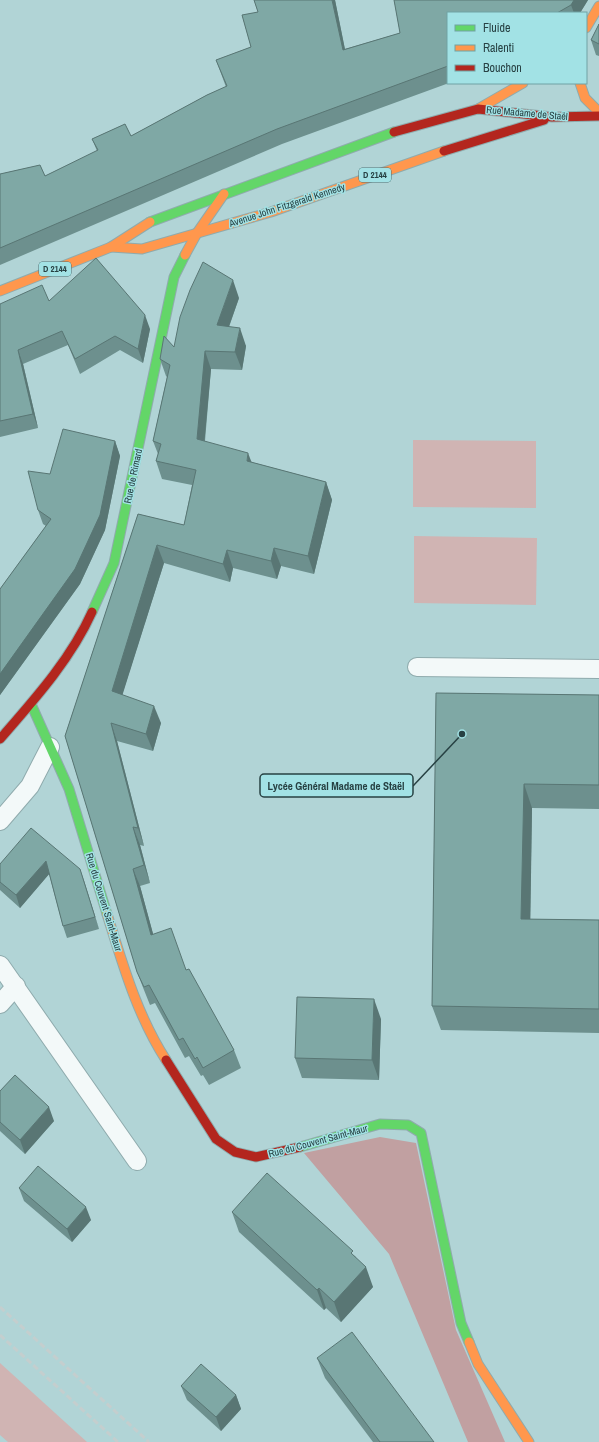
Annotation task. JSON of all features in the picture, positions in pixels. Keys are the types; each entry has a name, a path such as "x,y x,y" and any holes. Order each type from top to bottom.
{"street":[{"path":"587,26 599,6"},
{"path":"478,109 521,84"},
{"path":"580,84 585,98 599,112"},
{"name":"Rue Madame de Staël","path":"478,109 552,117 599,116"},
{"name":"Avenue John Fitzgerald Kennedy","path":"0,291 110,247 146,223 402,129 478,109"},
{"name":"Avenue John Fitzgerald Kennedy","path":"110,247 142,249 271,212 457,146 552,117"},
{"name":"Rue de Rimard","path":"0,739 31,704 81,636 114,563 161,348 174,277 197,233 224,194"},
{"name":"Rue du Couvent Saint-Maur","path":"31,704 69,789 132,994 152,1039 216,1139 235,1152 256,1156 292,1149 380,1124 408,1125 421,1133 460,1323 478,1364 529,1442"}],"lane":[{"path":"417,667 599,669"},
{"path":"0,821 30,786 50,747"},
{"path":"0,965 137,1161"},
{"path":"0,1004 16,986"}],"shaded area":[{"path":"413,440 536,441 536,508 413,507"},
{"path":"414,536 537,538 536,605 414,603"},
{"path":"380,1137 416,1143 456,1330 505,1442 468,1442 389,1254 304,1153"},
{"path":"0,1363 87,1442 8,1442 0,1435"}],"building":[{"path":"254,0 332,0 343,50 400,33 394,0 574,0 571,5 559,12 447,12 447,66 277,129 0,248 0,174 40,165 45,176 98,150 92,139 125,124 131,136 207,95 227,86 216,60 251,47 242,15 258,12"},
{"path":"599,24 599,44 591,40"},
{"path":"96,258 145,315 138,349 115,336 75,359 62,331 18,350 33,414 0,421 0,304 42,285 49,301"},
{"path":"203,262 233,280 217,325 240,328 235,352 205,351 197,439 248,453 247,461 326,482 308,556 274,548 271,561 227,550 223,564 157,545 112,691 154,706 146,734 111,723 138,828 133,827 144,865 133,869 151,935 171,928 186,970 189,969 234,1050 203,1068 197,1057 195,1059 183,1038 179,1040 149,985 144,987 137,972 65,736 138,514 184,525 196,470 156,461 161,444 153,441 170,365 160,359 164,336 174,347 180,317"},
{"path":"63,429 115,441 100,515 75,569 0,674 0,589 51,519 38,510 28,471 50,474"},
{"path":"436,693 599,695 599,785 524,784 521,919 599,920 599,1009 432,1006"},
{"path":"31,828 80,869 95,917 63,926 46,861 16,895 0,882 0,864"},
{"path":"297,997 374,999 372,1060 295,1058"},
{"path":"15,1075 49,1107 20,1140 0,1122 0,1091"},
{"path":"38,1166 86,1207 67,1229 19,1188"},
{"path":"267,1173 353,1251 351,1253 366,1267 334,1302 319,1288 317,1290 232,1212"},
{"path":"352,1332 434,1442 380,1442 317,1358"},
{"path":"201,1364 236,1395 216,1417 181,1386"}],"railway":[{"path":"0,1307 149,1442"},
{"path":"0,1335 118,1442"}],"traffic: fast":[{"path":"150,222 394,132"},
{"path":"92,612 114,563 174,277 185,255"},
{"path":"31,704 69,789 107,914"},
{"path":"300,1147 380,1124 408,1125 421,1133 461,1323 469,1342"}],"traffic: slow":[{"path":"587,26 599,6"},
{"path":"478,109 521,84"},
{"path":"580,84 585,98 599,112"},
{"path":"111,247 142,249 271,212 444,151"},
{"path":"185,255 197,233 224,194"},
{"path":"0,291 111,247 150,222"},
{"path":"107,914 125,971 139,1007 166,1060"},
{"path":"469,1342 478,1364 529,1442"}],"traffic: jam":[{"path":"394,132 478,109 552,117 599,116"},
{"path":"444,151 544,120"},
{"path":"0,739 39,694 63,663 92,612"},
{"path":"166,1060 216,1139 235,1152 256,1157 300,1147"}],"place":[{"name":"Lycée Général Madame de Staël","path":"462,734"}]}
